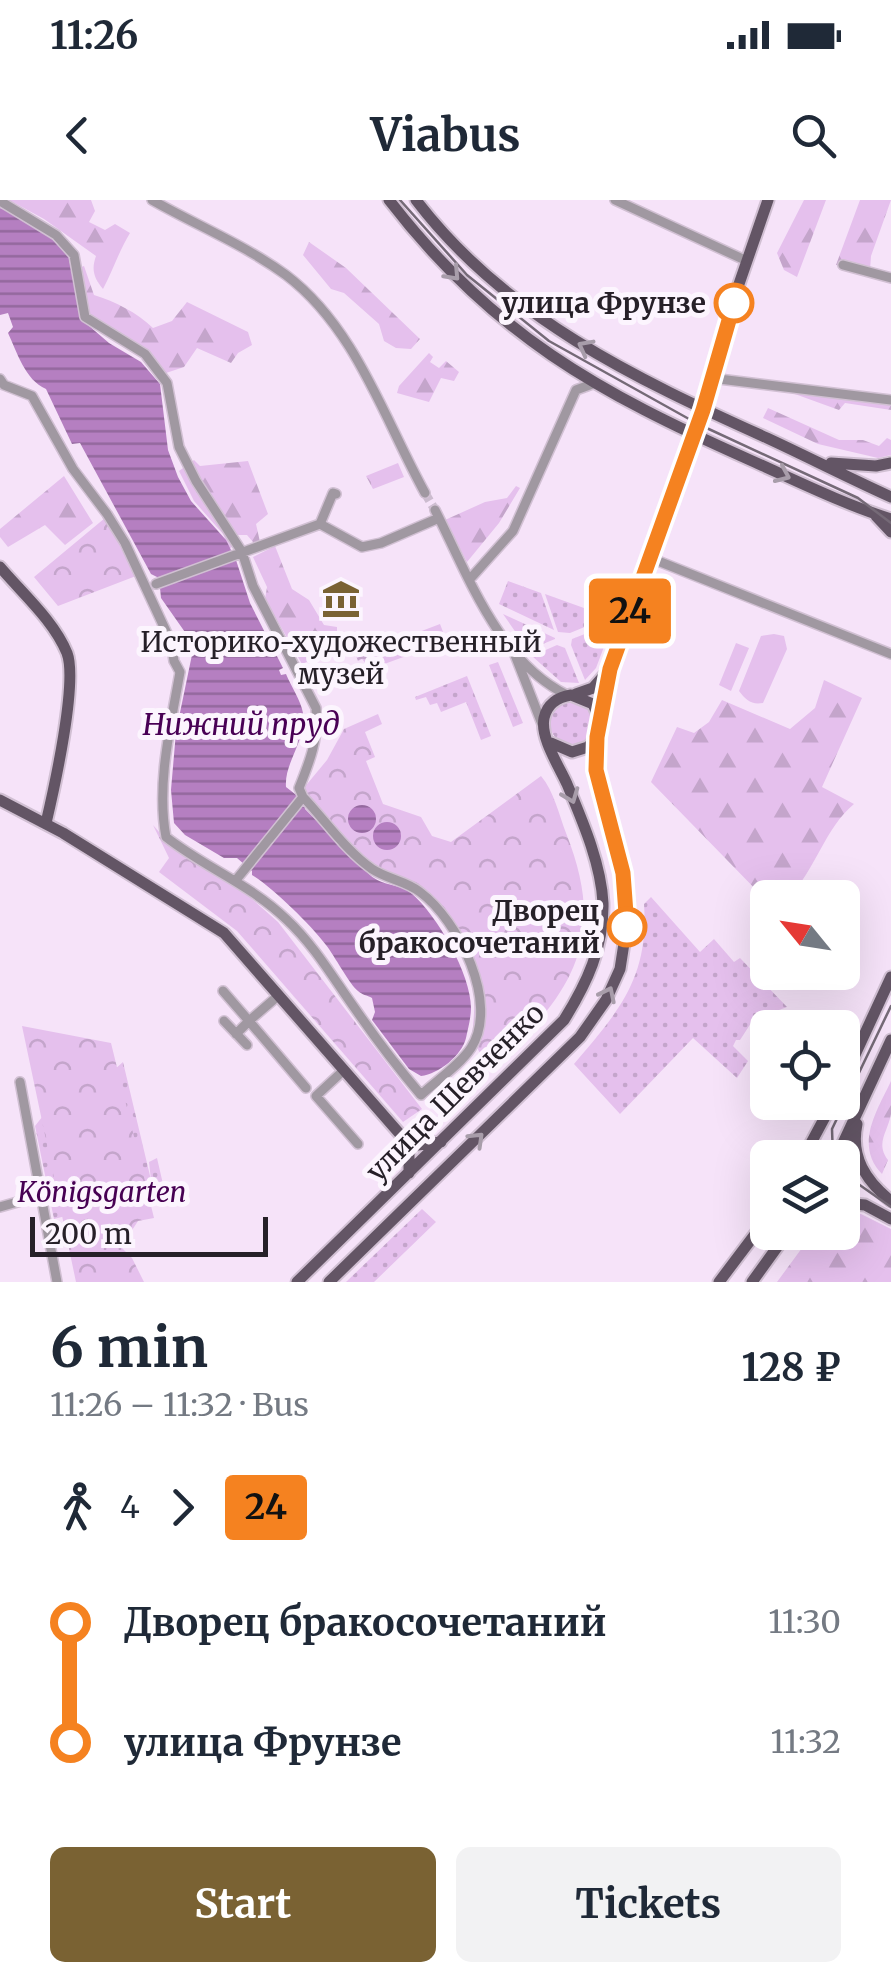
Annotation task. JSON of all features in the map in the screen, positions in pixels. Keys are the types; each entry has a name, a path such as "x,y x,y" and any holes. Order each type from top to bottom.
{"main road":[{"path":"390,200 486,308 572,370 694,435 891,519"},
{"path":"416,200 482,273 541,320 703,410 891,497"},
{"path":"610,669 593,688 559,698 546,710 546,734 558,749 572,752 588,748 599,731 610,669 703,410 768,200"},
{"path":"820,462 876,466 891,463"},
{"path":"873,513 891,532"},
{"path":"0,567 54,629 70,664 46,823"},
{"path":"569,695 593,704 599,731"},
{"name":"улица Шевченко","path":"330,1282 590,1026 606,1000 625,946 627,896 598,787 599,731"},
{"name":"улица Шевченко","path":"297,1282 564,1020 595,960 602,923 600,878 546,734"},
{"path":"0,800 46,823 210,922 406,1141 410,1152 408,1174"},
{"path":"860,1044 891,977"},
{"path":"845,1140 891,1040"},
{"path":"503,1081 519,1098"},
{"path":"862,1103 855,1130 856,1154 864,1175 891,1201"},
{"path":"406,1141 418,1145 442,1142"},
{"path":"860,1204 891,1219"},
{"path":"349,1232 364,1248"},
{"path":"720,1282 750,1241"},
{"path":"752,1282 775,1250"}],"street":[{"path":"615,200 746,261"},
{"path":"159,202 259,258 307,294 334,324 375,393 424,492"},
{"path":"0,378 4,385 32,396 42,411 73,469 124,543 171,642 180,672 164,794 166,837 212,870 236,880 283,915 311,944 421,1095 473,1045 479,1025 480,996 462,945 422,893 370,868 303,797 298,788 314,748 318,729 316,708 179,447 166,384 145,354 85,318 74,255 65,245 31,218 2,203"},
{"path":"843,266 891,278"},
{"path":"470,579 513,531 576,390 572,370"},
{"path":"711,378 891,400"},
{"path":"576,390 595,384"},
{"path":"156,584 320,524 336,494"},
{"path":"320,524 362,547 381,543 436,513 514,652 546,734"},
{"path":"648,557 891,654"},
{"path":"514,652 546,684 569,695"},
{"path":"236,880 303,797"},
{"path":"223,992 306,1088"},
{"path":"236,1034 279,995"},
{"path":"224,1021 247,1046"},
{"path":"344,1070 316,1096 358,1144"},
{"path":"20,1082 57,1282"},
{"path":"0,1207 42,1196"}],"green space":[{"path":"9,200 91,200 95,211 89,222 105,230 115,224 130,233 103,289 94,274 96,256"},
{"path":"804,200 826,200 797,277 784,270 777,253"},
{"path":"860,200 891,200 871,256 870,270 836,265"},
{"path":"309,242 346,268 420,339 411,349 396,348 384,341 379,324 344,293 331,289 303,255"},
{"path":"84,266 94,295 125,308 153,328 172,321 187,302 248,332 252,345 238,353 231,363 197,348 184,367 166,373 89,317 79,268"},
{"path":"429,353 433,357 430,362 439,368 446,361 459,372 454,381 441,378 429,402 397,393 399,386"},
{"path":"781,389 891,403 891,410 845,403 839,410"},
{"path":"768,408 839,440 863,440 879,446 887,438 891,440 891,455 878,458 818,444 763,418"},
{"path":"194,460 200,466 248,461 268,514 256,524 260,542 253,542 247,535 234,535 229,549 223,534 194,501 179,471"},
{"path":"398,463 404,477 373,489 366,476"},
{"path":"64,476 93,523 65,545 45,525 8,547 0,537 0,529"},
{"path":"516,486 520,488 499,523 467,562 445,520 485,502 507,498"},
{"path":"105,518 136,576 58,606 34,577"},
{"path":"275,546 292,589 309,600 324,625 337,627 337,649 302,664 265,599 267,587 253,557"},
{"path":"508,581 541,593 554,630 499,604"},
{"path":"545,594 609,617 570,633 558,632"},
{"path":"503,614 555,638 555,639 528,650"},
{"path":"613,623 596,668 585,680 572,639"},
{"path":"440,624 445,637 442,643 376,667 374,662 367,665 362,659 358,661 356,656"},
{"path":"761,636 784,636 787,649 763,703 752,702 739,691"},
{"path":"736,643 749,648 731,691 719,685"},
{"path":"557,645 565,648 579,683 561,682 532,656"},
{"path":"498,662 523,723 513,727 489,665"},
{"path":"467,676 491,736 481,740 466,702 441,712 437,703 430,705 426,697 415,697"},
{"path":"824,680 862,698 822,787 854,804 835,825 802,880 750,880 750,884 651,782 677,727 694,733 709,722 722,700 790,729 815,708"},
{"path":"572,701 588,707 594,723 588,739 572,745 556,739 550,723 556,707"},
{"path":"378,714 382,724 365,732 375,757 366,761 383,804 421,817 432,836 451,842 541,776 553,796 576,864 584,919 573,967 561,991 523,1038 512,1033 482,1056 472,1040 475,999 470,974 461,950 434,907 410,889 371,871 298,795 327,760 344,729"},
{"path":"153,825 174,849 242,890 278,922 422,1109 403,1122 237,931 159,872 169,858"},
{"path":"651,897 700,952 714,939 734,962 740,958 750,968 750,990 771,990 787,1007 750,1010 750,1025 733,1046 748,1061 737,1078 693,1038 620,1114 574,1064 628,992 642,953 644,904"},
{"name":"Königsgarten","path":"22,1026 111,1043 154,1218 138,1221 121,1247 132,1258 144,1282 76,1282"},
{"path":"123,1062 151,1180 149,1162 157,1158 163,1184 153,1188 154,1193 54,1219 35,1126 46,1112 82,1098"},
{"path":"891,1081 891,1114 882,1143 888,1160 882,1174 874,1163 869,1140"},
{"path":"422,1209 436,1222 374,1282 346,1282"},
{"path":"860,1214 891,1229 891,1282 777,1282 801,1250 860,1250"}],"water":[{"name":"Нижний пруд","path":"0,208 31,220 68,254 81,319 109,343 141,362 160,384 168,450 178,477 191,501 226,540 250,603 283,668 279,670 281,675 286,674 302,708 302,732 288,769 286,787 304,801 305,809 370,875 411,893 451,946 465,979 471,1008 460,1051 435,1072 421,1076 409,1069 372,1020 372,998 355,988 326,945 291,907 237,858 224,858 185,835 174,823 171,790 176,732 194,645 161,598 159,578 151,574 80,443 72,444 46,389 27,372 8,333 13,327 8,313 0,315"},
{"path":"362,805 372,809 376,819 372,829 362,833 352,829 348,819 352,809"},
{"path":"387,822 397,826 401,836 397,846 387,850 377,846 373,836 377,826"}],"tunnel":[{"path":"425,493 435,510"}],"tram line":[{"path":"400,200 467,275 549,341 698,424 858,498 891,523"},
{"path":"832,1140 832,1129 891,1006"},
{"path":"860,1185 891,1207"}],"bus line":[{"name":"24","path":"627,927 623,873 598,787 597,737 606,706 610,669 703,410 734,303"}],"place":[{"name":"улица Фрунзе","path":"734,303"},
{"name":"Историко-художественный музей","path":"341,599"},
{"name":"Дворец бракосочетаний","path":"627,927"}]}
